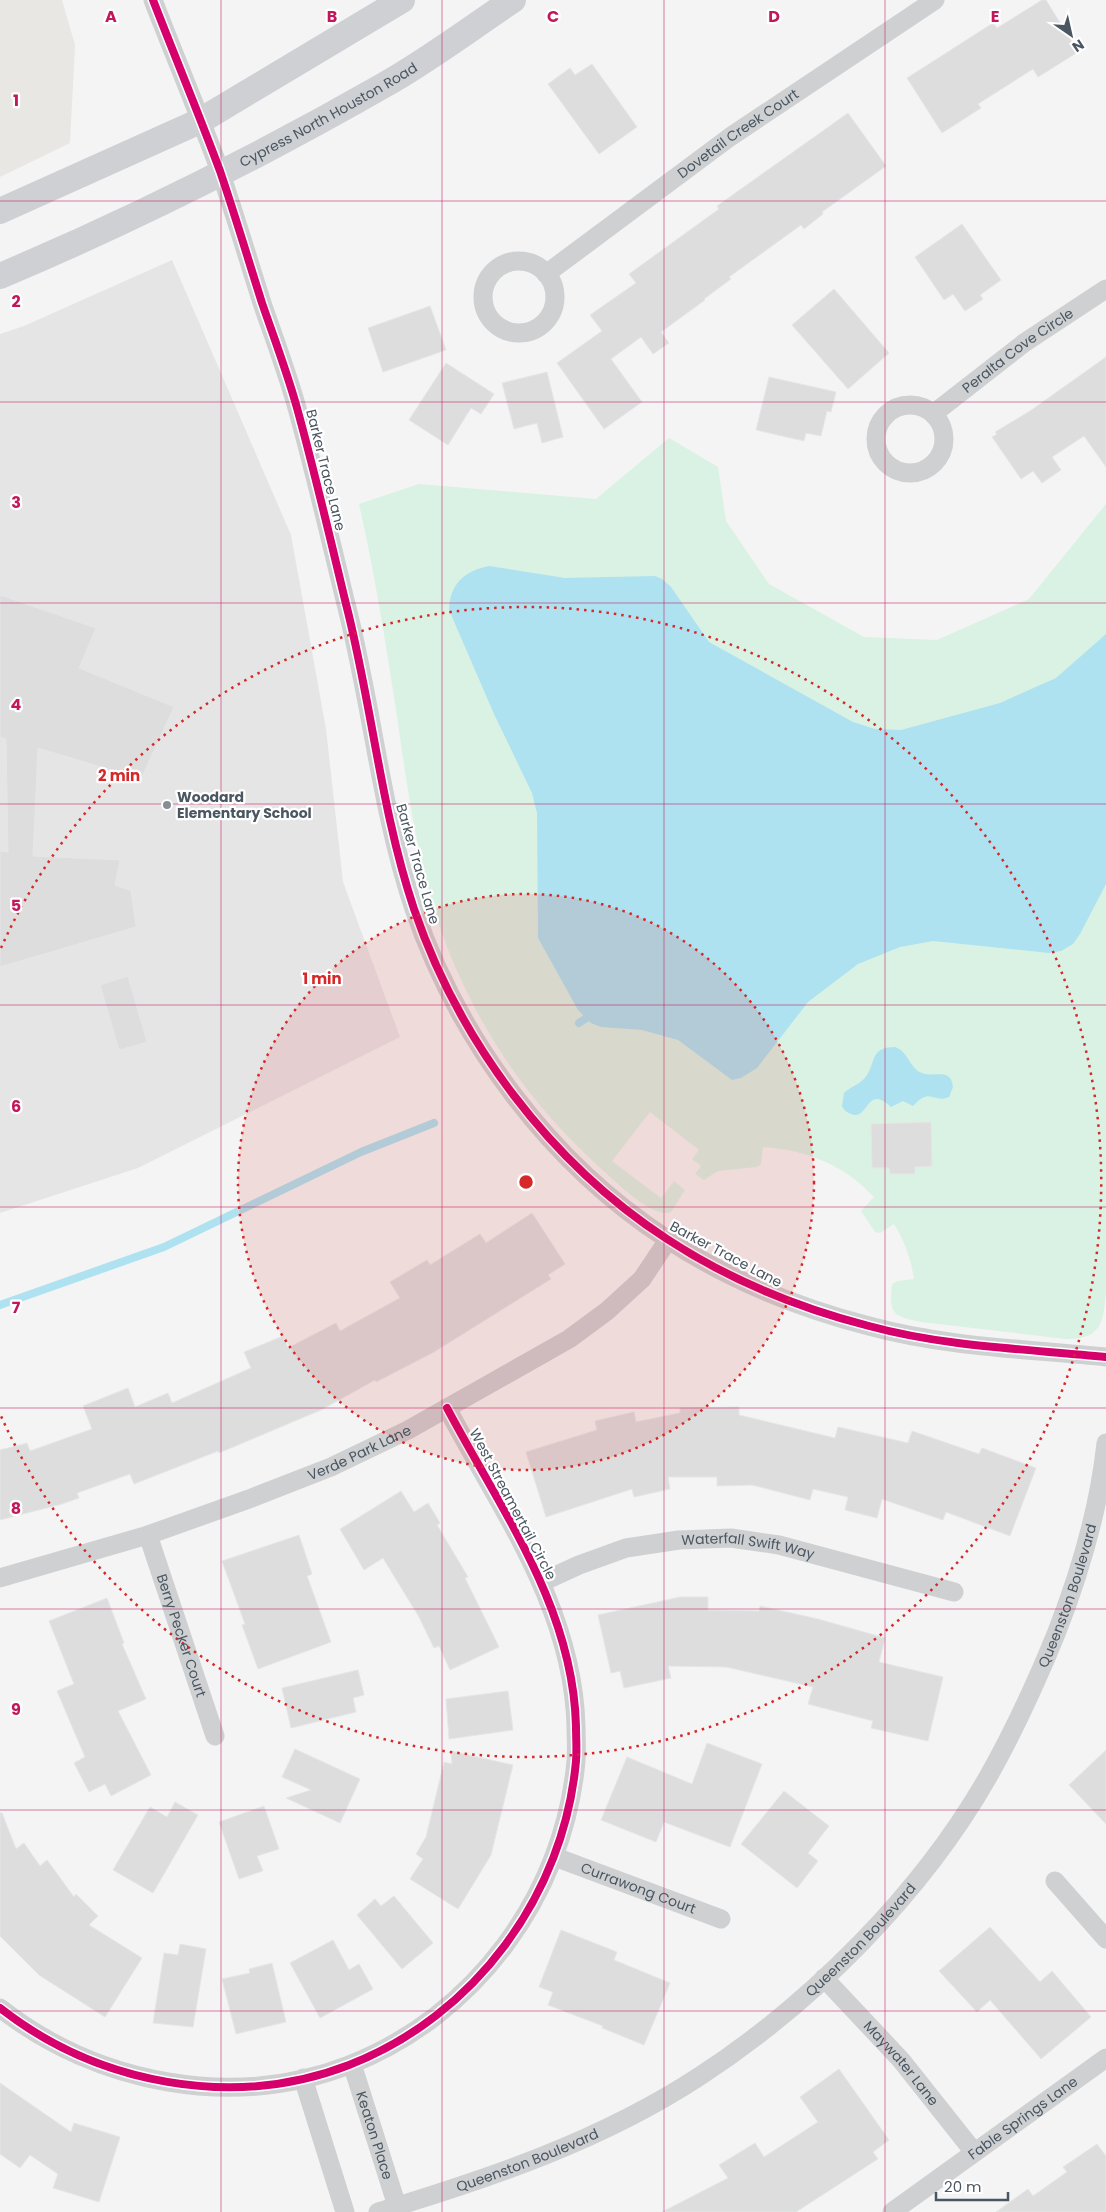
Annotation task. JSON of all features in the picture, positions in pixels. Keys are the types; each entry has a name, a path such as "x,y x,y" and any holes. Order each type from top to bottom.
{"main road":[{"path":"0,211 200,121 402,0"},
{"name":"Cypress North Houston Road","path":"0,276 98,234 220,173 388,83 513,0"}],"street":[{"name":"Barker Trace Lane","path":"153,0 220,173 296,405 358,650 394,835 414,909 448,992 488,1060 532,1118 571,1161 618,1204 668,1240 733,1275 780,1297 870,1327 954,1342 1106,1358"},
{"name":"Dovetail Creek Court","path":"546,274 730,137 935,0"},
{"name":"Peralta Cove Circle","path":"933,414 1024,343 1106,289"},
{"name":"Verde Park Lane","path":"0,1578 148,1535 331,1467 447,1408 569,1339 607,1311 642,1279 668,1240"},
{"name":"West Streamertail Circle","path":"0,2008 26,2028 68,2051 128,2074 166,2083 216,2087 257,2086 330,2072 352,2064 392,2044 435,2017 480,1976 512,1938 536,1897 555,1857 569,1806 576,1760 575,1702 568,1660 556,1618 542,1582 447,1408"},
{"name":"Queenston Boulevard","path":"378,2212 524,2165 584,2139 641,2110 699,2077 747,2043 794,2006 869,1934 914,1882 947,1838 987,1779 1017,1724 1045,1663 1071,1596 1089,1532 1106,1443"},
{"name":"Berry Pecker Court","path":"148,1535 215,1736"},
{"name":"Waterfall Swift Way","path":"542,1582 579,1564 626,1548 679,1540 731,1538 779,1545 954,1592"},
{"name":"Currawong Court","path":"555,1857 721,1919"},
{"path":"1055,1881 1106,1939"},
{"name":"Maywater Lane","path":"824,1978 901,2060 974,2152"},
{"name":"Fable Springs Lane","path":"892,2212 1106,2058"},
{"name":"Keaton Place","path":"352,2064 397,2206"},
{"path":"304,2078 345,2212"}],"shaded area":[{"path":"0,0 62,0 75,45 70,143 0,177"},
{"name":"Woodard Elementary School","path":"172,260 291,535 326,729 343,882 400,1037 138,1168 0,1213 0,334 24,326"}],"green space":[{"path":"669,438 718,467 726,521 769,584 864,637 937,640 1029,599 1106,504 1106,1288 1100,1325 1088,1336 1066,1339 921,1322 898,1315 892,1308 892,1284 898,1281 914,1279 907,1251 898,1231 894,1224 880,1233 875,1232 861,1211 874,1197 850,1176 824,1161 810,1156 763,1147 761,1164 757,1167 718,1171 704,1180 695,1174 701,1166 692,1159 699,1150 650,1112 612,1161 661,1198 674,1181 685,1190 671,1212 664,1213 646,1206 620,1186 581,1149 534,1098 494,1042 461,980 437,919 422,862 410,804 380,610 359,504 419,484 596,499"}],"water":[{"path":"489,566 565,578 655,576 671,587 709,642 853,722 875,729 901,730 1000,703 1056,678 1106,634 1106,884 1080,934 1073,944 1061,951 1049,953 933,941 900,947 858,964 808,1002 757,1068 741,1078 732,1080 678,1040 642,1030 601,1027 591,1023 578,1010 538,938 537,813 532,793 494,714 449,610 452,592 460,580 473,571"},
{"path":"895,1047 903,1052 918,1071 927,1074 942,1074 949,1077 953,1087 949,1097 939,1099 928,1096 919,1100 913,1106 903,1101 891,1107 877,1099 872,1101 857,1115 846,1112 842,1106 844,1093 864,1079 877,1053 886,1048"}],"building":[{"path":"1042,0 1046,0 1078,52 1038,77 1033,69 978,104 981,108 942,133 907,78 993,23 997,28"},
{"path":"592,64 637,127 599,154 548,84 570,68 575,75"},
{"path":"848,113 886,166 822,212 823,214 804,229 801,225 729,277 731,279 661,332 669,343 653,354 641,337 611,359 642,402 604,429 557,363 602,331 590,315 636,283 629,274 719,209 717,206"},
{"path":"962,224 1001,280 980,295 983,299 965,311 953,294 944,300 915,257"},
{"path":"834,289 889,353 848,389 792,325"},
{"path":"430,306 446,350 383,372 368,328"},
{"path":"1106,357 1106,467 1084,436 1052,457 1061,470 1042,483 1033,471 1021,479 992,437 997,434 995,432 1030,411"},
{"path":"446,363 494,394 481,414 471,408 448,445 409,420"},
{"path":"547,372 563,437 542,443 537,423 514,429 502,383"},
{"path":"769,377 836,392 831,412 827,411 821,436 806,433 804,441 756,430"},
{"path":"0,595 96,628 79,668 174,707 141,779 38,748 33,856 120,860 115,885 131,891 136,927 0,967 0,851 8,852 6,739 0,737"},
{"path":"128,976 147,1042 119,1050 100,985"},
{"path":"931,1122 932,1166 915,1167 915,1174 890,1174 889,1168 872,1168 871,1124"},
{"path":"532,1213 565,1264 548,1275 551,1279 434,1352 376,1382 375,1380 321,1410 219,1453 218,1451 134,1484 130,1474 77,1493 79,1498 0,1520 0,1450 27,1443 30,1451 92,1429 83,1406 128,1388 135,1407 168,1393 172,1403 251,1368 244,1352 283,1336 288,1348 336,1323 340,1331 400,1298 390,1282 427,1260 430,1265 480,1234 486,1243"},
{"path":"739,1407 739,1415 835,1438 838,1427 908,1443 912,1431 979,1454 982,1448 1036,1468 1010,1536 946,1512 943,1520 882,1499 877,1518 845,1510 848,1497 813,1489 810,1500 752,1485 717,1486 717,1477 668,1477 670,1489 634,1497 632,1489 546,1517 526,1452 597,1430 595,1421 634,1412 636,1422 680,1413 680,1408"},
{"path":"401,1491 414,1512 428,1503 440,1523 437,1525 468,1577 465,1578 499,1647 450,1670 439,1646 434,1648 419,1617 383,1558 364,1570 340,1529"},
{"path":"299,1535 312,1574 307,1576 331,1642 258,1669 242,1625 245,1624 222,1561"},
{"path":"680,1597 708,1597 708,1610 759,1611 760,1606 818,1619 885,1638 879,1662 943,1677 928,1741 871,1728 873,1721 808,1704 813,1687 726,1667 668,1666 671,1678 624,1688 620,1671 611,1673 598,1615"},
{"path":"107,1598 124,1643 122,1644 146,1699 118,1711 151,1775 111,1796 105,1784 89,1792 74,1763 85,1757 57,1691 74,1684 49,1621"},
{"path":"358,1670 364,1695 353,1698 356,1712 291,1728 282,1688"},
{"path":"508,1691 513,1730 449,1739 446,1699"},
{"path":"707,1743 762,1764 730,1847 664,1822 656,1842 601,1820 627,1757 692,1784"},
{"path":"295,1749 360,1779 340,1823 286,1798 311,1790 282,1777"},
{"path":"1106,1750 1106,1824 1069,1785"},
{"path":"451,1751 513,1765 491,1855 458,1909 410,1879 423,1859 416,1854 426,1837 444,1762 452,1764"},
{"path":"784,1791 829,1826 808,1853 818,1861 797,1888 741,1844"},
{"path":"175,1802 198,1815 153,1893 113,1870 150,1807 167,1817"},
{"path":"264,1806 279,1849 257,1856 263,1871 239,1879 219,1822"},
{"path":"0,1813 2,1813 16,1849 24,1843 40,1866 47,1860 74,1897 76,1894 98,1916 89,1925 142,1958 105,2017 39,1975 0,1936"},
{"path":"394,1896 433,1943 402,1969 357,1915 375,1899 381,1906"},
{"path":"990,1927 1040,1982 1052,1971 1091,2017 1041,2059 990,2000 977,2012 939,1971"},
{"path":"561,1930 617,1952 614,1960 670,1983 644,2045 602,2028 603,2026 548,2005 553,1992 539,1987"},
{"path":"333,1940 349,1970 359,1964 373,1989 320,2018 290,1963"},
{"path":"180,1944 206,1949 193,2027 153,2023 164,1953 178,1955"},
{"path":"272,1963 286,2022 236,2034 222,1979 250,1973 249,1969"},
{"path":"839,2069 889,2140 873,2152 878,2159 796,2212 662,2212 728,2178 719,2165 755,2143 764,2157 818,2122 800,2097"},
{"path":"0,2083 71,2132 74,2123 120,2137 99,2202 53,2188 58,2174 30,2155 20,2168 0,2154"},
{"path":"1097,2144 1106,2156 1106,2212 996,2212 1028,2189 1033,2196 1067,2172 1063,2167"}],"waterway":[{"path":"579,1023 594,1013"},
{"path":"0,1305 164,1247 361,1152 434,1123"}],"cycle path":[{"path":"153,0 220,171 297,408 355,642 393,834 414,909 433,958 456,1006 483,1051 514,1095 547,1136 584,1174 624,1208 667,1239 714,1267 790,1301 843,1319 898,1333 957,1343 1106,1357"},
{"path":"0,2008 38,2034 79,2055 122,2071 167,2082 213,2087 259,2086 305,2079 349,2065 394,2043 436,2016 473,1983 505,1945 532,1903 553,1858 568,1811 576,1761 576,1726 572,1682 562,1640 548,1600 531,1561 447,1408"}],"place":[{"name":"Woodard Elementary School","path":"167,805"}]}
